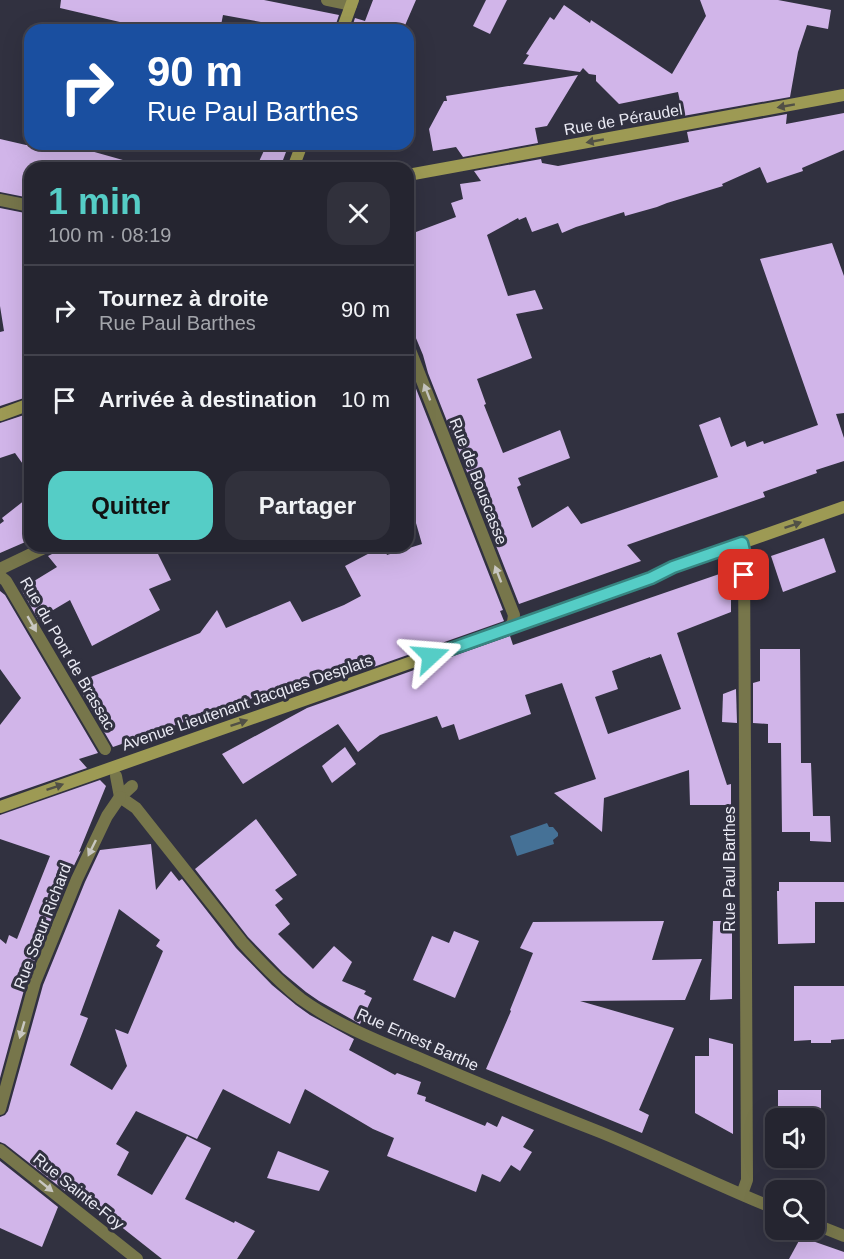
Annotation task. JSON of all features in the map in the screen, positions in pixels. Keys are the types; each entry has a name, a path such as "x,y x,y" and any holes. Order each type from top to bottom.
{"main road":[{"path":"344,24 352,2"},
{"name":"Rue de Péraudel","path":"414,174 844,95"},
{"path":"0,415 24,406"},
{"name":"Avenue Lieutenant Jacques Desplats","path":"0,807 651,578 673,567 844,507"}],"street":[{"path":"327,0 352,2"},
{"path":"0,200 24,205"},
{"name":"Rue de Bouscasse","path":"415,362 514,615 509,628"},
{"name":"Rue Paul Barthes","path":"742,543 744,551 747,1180 742,1194"},
{"path":"0,569 35,552"},
{"name":"Rue du Pont de Brassac","path":"0,576 6,581 105,749"},
{"path":"116,776 120,797"},
{"name":"Rue Sœur Richard","path":"0,1108 35,982 77,879 107,816 120,797 132,786"},
{"name":"Rue Ernest Barthe","path":"120,797 136,808 255,957 285,986 329,1017 378,1041 638,1148 765,1204"},
{"name":"Rue Sainte-Foy","path":"0,1150 137,1259"},
{"path":"825,1228 844,1236"}],"water":[{"path":"547,823 558,833 553,840 554,844 517,856 510,836"}],"building":[{"path":"61,0 264,0 339,15 336,24 272,24 223,15 221,24 128,24 60,8"},
{"path":"373,0 416,0 406,24 353,24 355,18 365,21"},
{"path":"486,0 507,0 490,34 473,26"},
{"path":"700,0 778,0 831,10 828,29 807,25 798,52 790,97 683,116 678,92 619,104 596,81 596,75 589,74 583,68 580,72 523,64 529,55 526,54 550,17 554,20 564,5 590,23 591,20 672,74 706,16"},
{"path":"578,75 547,126 535,128 538,143 463,157 456,147 433,151 429,129 444,101 447,101 446,96"},
{"path":"844,113 844,150 802,168 803,171 767,183 760,167 722,184 723,186 625,216 624,212 562,233 558,223 532,232 526,217 519,220 518,218 487,235 508,296 535,290 543,309 516,314 532,358 477,379 486,404 484,405 503,453 560,430 570,458 518,478 521,485 517,487 532,528 568,506 581,524 718,477 699,425 720,417 731,447 745,441 747,447 763,441 764,444 818,425 760,259 832,243 844,276 844,413 836,414 844,438 844,461 763,492 765,497 627,545 641,561 519,604 414,333 414,233 456,217 451,203 463,199 460,184 481,181 474,171 541,159 542,163 558,166 689,142 687,132 787,114 786,124"},
{"path":"0,139 24,145 24,150 87,150 130,162 24,162 24,197 0,192"},
{"path":"264,150 287,150 282,162 259,162"},
{"path":"0,208 24,213 24,398 0,406 0,332 4,331 0,306"},
{"path":"414,384 503,610 500,611 504,621 365,670 361,660 113,747 76,683 200,633 217,610 226,628 290,601 302,622 361,596 345,566 372,552 386,552 387,555 397,552 414,552 414,547 422,544 414,516"},
{"path":"24,415 24,466 15,453 0,458 0,423"},
{"path":"24,501 24,543 0,553 0,524 4,521 2,518"},
{"path":"824,538 836,572 783,592 771,556"},
{"path":"56,552 157,552 171,580 149,589 160,610 92,646 70,600 38,619 21,589 57,567 48,556"},
{"path":"731,570 731,612 677,633 727,785 731,784 731,805 690,805 689,770 604,798 602,832 554,793 596,779 562,683 525,695 531,714 459,740 454,724 442,728 437,716 380,735 358,752 338,724 243,784 222,754 307,708 510,636 513,645","holes":["661,654 681,709 608,734 595,697 618,689 612,671"]},
{"path":"0,591 5,595 98,753 79,759 87,768 0,798 0,725 21,698 0,669"},
{"path":"760,649 800,649 801,763 811,763 813,816 830,816 831,842 810,841 810,832 782,832 781,743 768,743 768,724 753,723 753,683 760,681"},
{"path":"736,689 737,723 722,722 723,694"},
{"path":"345,747 356,764 332,783 322,766"},
{"path":"100,780 106,786 27,979 0,1078 0,939 6,944 9,935 17,939 50,856 0,839 0,815"},
{"path":"256,819 297,875 275,890 283,899 275,905 290,924 278,934 313,969 334,946 352,962 342,981 366,991 364,994 372,998 360,1024 319,1001 283,973 248,937 195,869"},
{"path":"151,844 156,890 171,871 179,881 182,879 236,948 272,985 310,1015 354,1039 349,1050 395,1075 397,1073 421,1082 417,1094 426,1097 425,1101 485,1126 487,1122 497,1127 502,1116 534,1130 523,1147 532,1152 520,1171 511,1165 500,1182 482,1174 476,1192 387,1156 394,1138 373,1129 305,1089 290,1124 223,1089 197,1139 136,1111 116,1144 129,1152 117,1175 152,1195 187,1136 211,1148 185,1199 255,1231 237,1259 162,1259 67,1184 65,1191 0,1142 0,1117 8,1111 43,985 100,850","holes":["119,909 160,940 156,946 163,951 128,1034 115,1029 127,1066 112,1090 70,1065 88,1018 80,1015"]},
{"path":"779,882 844,882 844,902 815,902 815,943 778,944 777,891 779,891"},
{"path":"664,921 652,960 702,959 685,1000 580,1001 674,1028 639,1110 649,1115 642,1133 486,1069 533,953 520,948 533,922"},
{"path":"713,921 732,921 732,999 710,1000"},
{"path":"454,931 479,941 455,998 413,980 432,936 449,943"},
{"path":"794,986 844,986 844,1039 831,1040 831,1043 811,1043 811,1040 794,1041"},
{"path":"709,1038 733,1044 733,1134 695,1113 695,1056 709,1056"},
{"path":"778,1090 821,1090 821,1108 778,1108"},
{"path":"278,1151 329,1171 319,1191 267,1178"},
{"path":"0,1161 58,1207 42,1247 0,1228"},
{"path":"799,1240 810,1240 844,1252 844,1259 789,1259"}],"route":[{"path":"431,656 651,578 673,567 742,543 744,575"}]}
